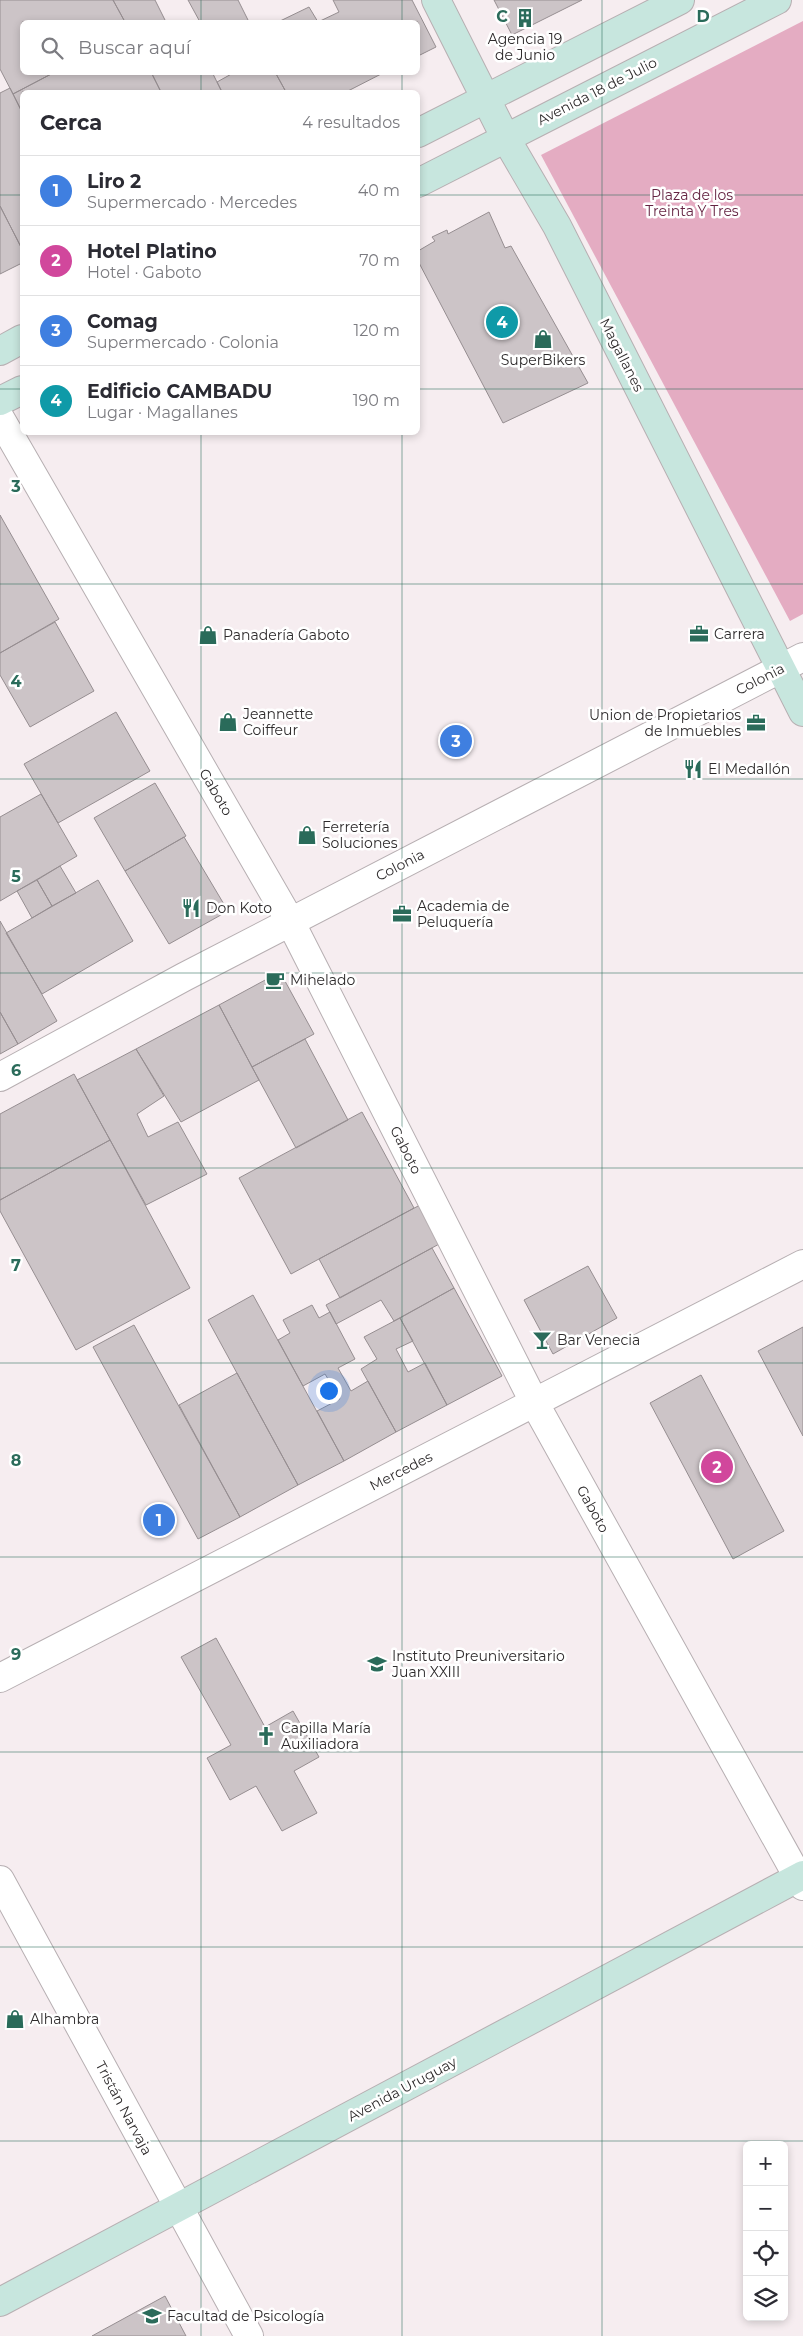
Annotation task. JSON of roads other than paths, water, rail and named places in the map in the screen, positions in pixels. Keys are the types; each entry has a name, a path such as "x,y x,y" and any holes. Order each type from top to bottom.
{"street":[{"name":"Magallanes","path":"436,0 505,137 557,226 791,663 803,712"},
{"path":"420,131 680,0"},
{"name":"Avenida 18 de Julio","path":"420,182 777,0"},
{"path":"0,351 20,340"},
{"path":"0,402 20,391"},
{"name":"Gaboto","path":"0,418 290,922 534,1402 801,1880"},
{"name":"Colonia","path":"0,1077 290,922 791,663"},
{"name":"Mercedes","path":"0,1678 803,1264"},
{"name":"Tristán Narvaja","path":"0,1880 249,2336"},
{"name":"Avenida Uruguay","path":"0,2302 801,1880"}],"place":[{"name":"Agencia 19 de Junio","path":"525,18"},
{"name":"Edificio CAMBADU","path":"502,322"},
{"name":"SuperBikers","path":"543,339"},
{"name":"Carrera","path":"699,634"},
{"name":"Panadería Gaboto","path":"208,635"},
{"name":"Jeannette Coiffeur","path":"228,722"},
{"name":"Union de Propietarios de Inmuebles","path":"756,723"},
{"name":"Comag","path":"456,741"},
{"name":"El Medallón","path":"693,769"},
{"name":"Ferretería Soluciones","path":"307,835"},
{"name":"Don Koto","path":"191,908"},
{"name":"Academia de Peluquería","path":"402,914"},
{"name":"Mihelado","path":"275,980"},
{"name":"Bar Venecia","path":"542,1340"},
{"name":"Hotel Platino","path":"717,1467"},
{"name":"Liro 2","path":"159,1520"},
{"name":"Instituto Preuniversitario Juan XXIII","path":"377,1664"},
{"name":"Capilla María Auxiliadora","path":"266,1736"},
{"name":"Alhambra","path":"15,2019"},
{"name":"Facultad de Psicología","path":"152,2316"}],"park label":[{"name":"Plaza de los Treinta Y Tres","path":"692,204"}]}
